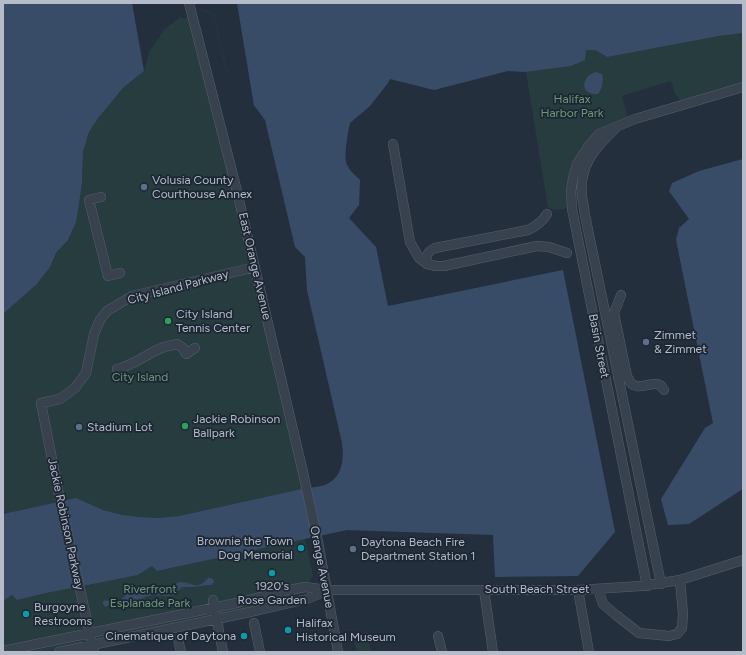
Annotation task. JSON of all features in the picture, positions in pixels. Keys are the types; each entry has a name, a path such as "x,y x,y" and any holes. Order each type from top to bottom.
{"street":[{"name":"East Orange Avenue","path":"190,3 235,183 305,483"},
{"name":"Basin Street","path":"647,586 572,209 571,191 573,178 577,164 599,134 635,119 743,87"},
{"name":"Basin Street","path":"619,126 602,141 593,153 586,167 582,180 582,195 596,269 614,333 636,466 661,584"},
{"path":"393,144 410,242 419,258 423,261 436,266 444,266 537,246 567,253"},
{"path":"101,197 89,200 108,276 120,273"},
{"path":"572,209 584,207"},
{"path":"428,264 426,257 427,254 435,248 528,230 542,222 547,214"},
{"name":"City Island Parkway","path":"41,403 60,399 75,388 86,373 94,334 100,320 107,311 114,306 132,296 255,267"},
{"path":"585,272 596,269"},
{"path":"598,337 614,333 614,313 621,295"},
{"path":"117,369 122,368 164,347 177,344 183,348 186,354 195,348"},
{"path":"606,379 621,377 638,386 655,383 663,387 664,390"},
{"name":"Jackie Robinson Parkway","path":"41,403 59,495 93,649"},
{"path":"624,469 636,466"},
{"name":"Orange Avenue","path":"305,483 318,542 338,652"},
{"name":"South Beach Street","path":"3,652 214,604 305,587 327,590 578,590 647,586 680,580 743,560"},
{"path":"598,589 603,604 639,633 669,636 677,634 682,628 683,614 680,580"},
{"name":"South Beach Street","path":"59,652 93,649 307,599 327,590"},
{"path":"484,590 493,652"},
{"path":"578,590 589,652"},
{"path":"214,604 223,652"},
{"path":"254,623 260,652"},
{"path":"438,636 442,652"},
{"path":"178,639 181,652"}],"green space":[{"name":"City Island","path":"190,14 306,488 179,516 159,518 123,515 103,510 75,498 3,514 3,314 37,284 50,267 56,253 68,240 76,222 82,182 83,152 89,132 107,106 124,87 144,71 150,51 165,29 181,17"},
{"name":"Halifax Harbor Park","path":"743,33 743,87 683,105 675,93 671,81 622,96 629,122 577,164 572,206 557,210 548,207 526,72 571,66 585,50 595,50 607,57 719,36"},
{"name":"Riverfront Esplanade Park","path":"304,539 313,576 305,587 3,651 3,601 12,595 17,600 138,575 152,566 157,571"},
{"path":"303,591 309,592 269,601 259,605 96,641 94,636"},
{"path":"367,632 371,652 357,652 353,636"},
{"path":"87,637 88,643 41,652 17,652"}],"water":[{"path":"3,3 743,3 743,33 719,36 607,57 595,50 586,50 585,60 571,66 526,72 508,71 434,90 390,79 370,106 350,123 346,145 346,162 360,180 359,205 349,218 376,247 388,306 563,270 615,532 578,576 495,577 493,535 347,530 157,571 152,566 138,575 17,600 12,595 3,601 3,514 76,498 103,510 123,515 159,518 179,516 325,485 336,478 339,473 343,455 342,443 307,290 305,257 295,247 265,120 226,68 213,14 202,10 181,17 165,29 150,51 144,71 124,87 99,117 89,132 83,152 82,182 76,222 68,240 56,253 50,267 37,284 3,314"},
{"path":"596,72 602,74 602,85 598,94 592,94 585,89 584,85 587,77"},
{"path":"743,159 743,489 689,524 668,525 661,499 705,428 713,423 676,240 679,228 689,219 669,191 672,183 699,171"},
{"path":"208,578 213,579 214,582 212,585 182,587 174,595 153,595 145,597 134,603 123,602 105,607 103,604 103,601 118,602 130,593 144,594 164,591 180,582 199,585"}],"pier":[{"path":"132,3 237,3 254,106 226,68 213,14 203,10 183,19 183,17 181,17 165,29 150,51 144,71"}],"place":[{"name":"Volusia County Courthouse Annex","path":"144,187"},
{"name":"City Island Tennis Center","path":"168,321"},
{"name":"Zimmet & Zimmet","path":"646,342"},
{"name":"Jackie Robinson Ballpark","path":"185,426"},
{"name":"Stadium Lot","path":"79,427"},
{"name":"Brownie the Town Dog Memorial","path":"301,548"},
{"name":"Daytona Beach Fire Department Station 1","path":"353,549"},
{"name":"1920's Rose Garden","path":"272,573"},
{"name":"Burgoyne Restrooms","path":"26,614"},
{"name":"Halifax Historical Museum","path":"288,630"},
{"name":"Cinematique of Daytona","path":"244,636"}]}
